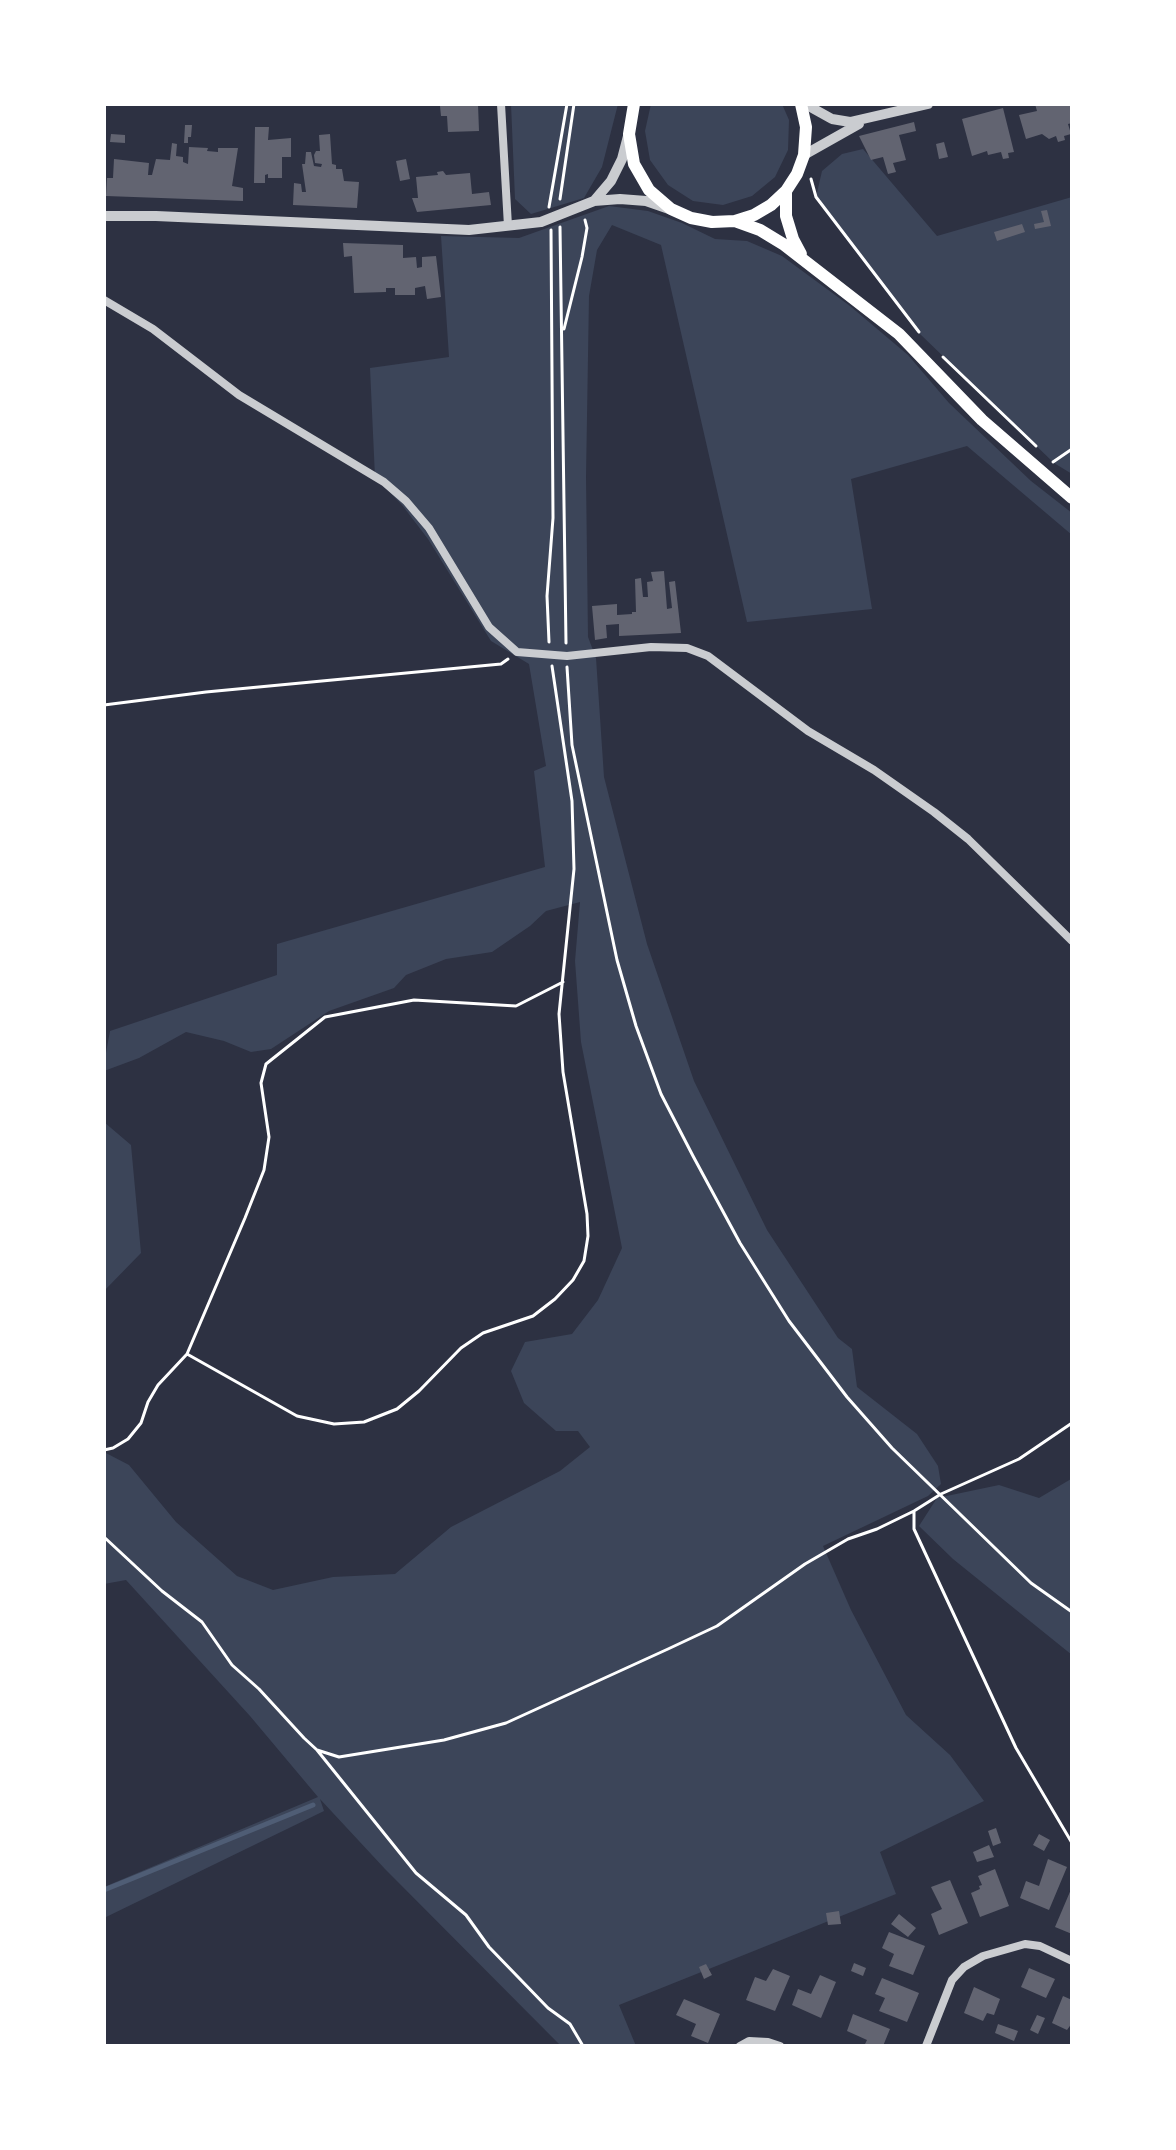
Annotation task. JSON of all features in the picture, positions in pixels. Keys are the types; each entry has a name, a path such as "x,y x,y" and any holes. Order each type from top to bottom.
{"main road":[{"path":"634,104 629,134 634,164 649,190 671,209 691,218 712,222 735,221 754,215 786,191 804,155 806,127 803,104"},
{"path":"786,191 786,216 804,260"},
{"path":"735,221 760,230 804,260 899,334 982,420 1072,498"}],"street":[{"path":"501,104 508,226"},
{"path":"803,104 832,119 850,122 868,120"},
{"path":"804,155 846,129 928,104"},
{"path":"594,201 611,181 622,159 629,134"},
{"path":"104,216 469,230 541,222 594,201 646,201 671,209"},
{"path":"104,300 153,329 239,395 384,482 406,501 429,528 489,627 517,652 567,656 651,647 687,648 708,656 808,731 874,770 934,812 968,839 1072,941"},
{"path":"926,2046 952,1980 964,1967 983,1956 1025,1944 1040,1946 1072,1961"},
{"path":"740,2046 749,2041 780,2046"}],"path":[{"path":"549,201 567,104"},
{"path":"560,198 574,104"},
{"path":"804,155 816,197 925,339"},
{"path":"563,333 587,228"},
{"path":"561,242 567,656 572,745 617,960 636,1026 661,1094 740,1243 789,1321 847,1397 892,1448 1031,1583 1072,1612"},
{"path":"187,1354 297,1416 334,1424 364,1422 397,1409 428,1383 461,1348 483,1333 533,1316 573,1280 584,1261 587,1214 563,1072 559,1014 574,869 572,801 550,655 547,596 553,518 551,244"},
{"path":"936,350 1054,463 1072,449"},
{"path":"104,705 206,692 501,664 517,652"},
{"path":"104,1450 128,1439 141,1423 158,1385 187,1354 264,1170 269,1137 261,1083 266,1064 325,1017 414,1000 516,1006 563,982"},
{"path":"317,1750 339,1757 444,1740 506,1723 717,1626 816,1557 1019,1459 1072,1423"},
{"path":"914,1511 914,1529 1016,1748 1072,1843"},
{"path":"104,1537 162,1591 202,1622 232,1665 317,1750 416,1873 466,1915 489,1947 548,2008 570,2024 583,2046"}],"shaded area":[{"path":"511,104 618,104 602,167 584,198 531,214 515,199"},
{"path":"651,104 782,104 789,120 788,150 775,177 752,196 723,205 693,201 668,185 650,160 645,131"},
{"path":"863,149 937,236 1072,197 1072,474 1054,463 920,334 816,197 822,171 842,154"},
{"path":"609,206 648,211 715,239 747,241 782,256 850,306 908,355 949,403 1031,481 1072,513 1072,535 967,446 851,479 872,609 747,622 661,245 612,225 597,250 589,296 586,477 588,637 596,658 604,777 647,944 694,1081 767,1230 838,1338 852,1349 857,1387 917,1434 938,1466 941,1484 928,1496 823,1546 851,1610 906,1715 950,1755 984,1801 880,1852 896,1894 619,2005 636,2046 561,2046 320,1799 324,1811 104,1918 104,1887 318,1797 250,1716 126,1580 104,1584 104,1452 129,1465 176,1522 237,1576 273,1590 333,1577 395,1574 451,1527 560,1471 590,1447 578,1431 556,1431 524,1403 511,1371 525,1342 572,1334 598,1300 622,1248 581,1042 575,961 580,902 546,911 492,952 446,959 406,975 394,988 329,1011 271,1049 251,1052 224,1041 186,1032 139,1058 104,1071 104,1064 110,1031 277,975 277,944 545,867 534,771 546,766 529,664 491,641 428,539 375,477 370,368 449,357 441,236 519,238"},
{"path":"104,1122 131,1145 141,1253 104,1291"},
{"path":"1072,1475 1072,1655 953,1559 919,1526 937,1498 999,1485 1039,1498 1071,1479"}],"building":[{"path":"478,104 479,131 448,132 447,116 441,116 440,106"},
{"path":"1035,104 1072,104 1072,123 1068,124 1071,134 1064,136 1065,140 1058,142 1056,136 1049,139 1042,134 1026,139 1019,115 1037,111"},
{"path":"1003,108 1014,152 1003,159 1001,152 988,155 987,151 972,156 962,119"},
{"path":"914,122 916,131 899,135 906,160 893,163 896,172 888,174 883,157 871,160 859,136"},
{"path":"185,125 192,125 188,143 184,143"},
{"path":"255,127 269,127 268,140 291,138 291,157 282,157 282,178 268,178 268,174 265,175 265,183 254,183"},
{"path":"111,134 125,135 125,143 110,142"},
{"path":"330,134 332,164 336,165 336,169 342,169 344,181 359,182 357,208 293,205 294,183 301,184 302,192 306,192 302,164 305,164 306,152 311,152 314,166 321,167 322,164 315,163 314,155 320,151 319,135"},
{"path":"944,142 948,157 939,159 936,144"},
{"path":"172,143 177,144 176,156 183,157 183,162 188,164 189,147 218,152 218,148 238,148 232,186 243,188 243,201 106,196 107,178 113,178 114,159 149,163 148,175 152,175 156,159 170,160"},
{"path":"406,159 410,179 400,181 396,161"},
{"path":"443,171 446,175 470,173 472,194 489,192 491,205 417,212 412,198 418,198 416,177 438,175 437,172"},
{"path":"1047,210 1051,226 1035,229 1034,224 1044,222 1041,211"},
{"path":"1022,224 1025,232 997,241 994,232"},
{"path":"343,243 403,245 403,258 416,257 417,268 422,267 422,257 436,256 441,297 427,299 425,286 415,288 415,295 395,295 395,288 386,288 386,292 354,293 352,256 344,257"},
{"path":"664,571 667,609 672,608 669,582 675,581 681,633 619,636 619,624 606,625 607,638 595,640 592,606 617,604 617,615 632,614 636,612 635,579 641,578 643,597 648,597 647,582 653,581 651,572"},
{"path":"996,1828 1001,1843 993,1846 988,1831"},
{"path":"1039,1834 1050,1840 1044,1851 1033,1845"},
{"path":"989,1845 994,1857 977,1862 973,1852"},
{"path":"1048,1859 1067,1867 1049,1910 1020,1898 1026,1881 1039,1886"},
{"path":"995,1869 1009,1906 980,1917 971,1893 982,1885 978,1876"},
{"path":"950,1880 968,1923 939,1935 931,1914 942,1909 931,1887"},
{"path":"1072,1887 1072,1934 1055,1927"},
{"path":"839,1911 841,1924 828,1925 826,1913"},
{"path":"899,1914 916,1928 908,1937 891,1924"},
{"path":"889,1932 925,1946 913,1975 889,1966 894,1954 882,1948"},
{"path":"854,1963 866,1968 863,1976 851,1971"},
{"path":"706,1964 712,1975 704,1979 699,1967"},
{"path":"1029,1968 1055,1979 1046,1998 1021,1987"},
{"path":"773,1969 790,1976 775,2011 746,2000 755,1977 766,1981"},
{"path":"820,1975 836,1982 821,2018 792,2005 798,1989 811,1994"},
{"path":"882,1978 919,1993 907,2022 879,2011 885,1998 875,1994"},
{"path":"974,1987 1000,1999 994,2015 987,2013 983,2021 964,2013"},
{"path":"1063,1996 1072,2000 1072,2023 1067,2030 1052,2023"},
{"path":"684,1999 720,2014 708,2043 691,2036 696,2024 676,2015"},
{"path":"853,2014 890,2029 883,2046 864,2046 867,2040 847,2031"},
{"path":"1037,2015 1045,2018 1038,2034 1030,2030"},
{"path":"998,2024 1018,2031 1014,2041 995,2033"}],"waterway":[{"path":"104,1890 313,1805"}]}
